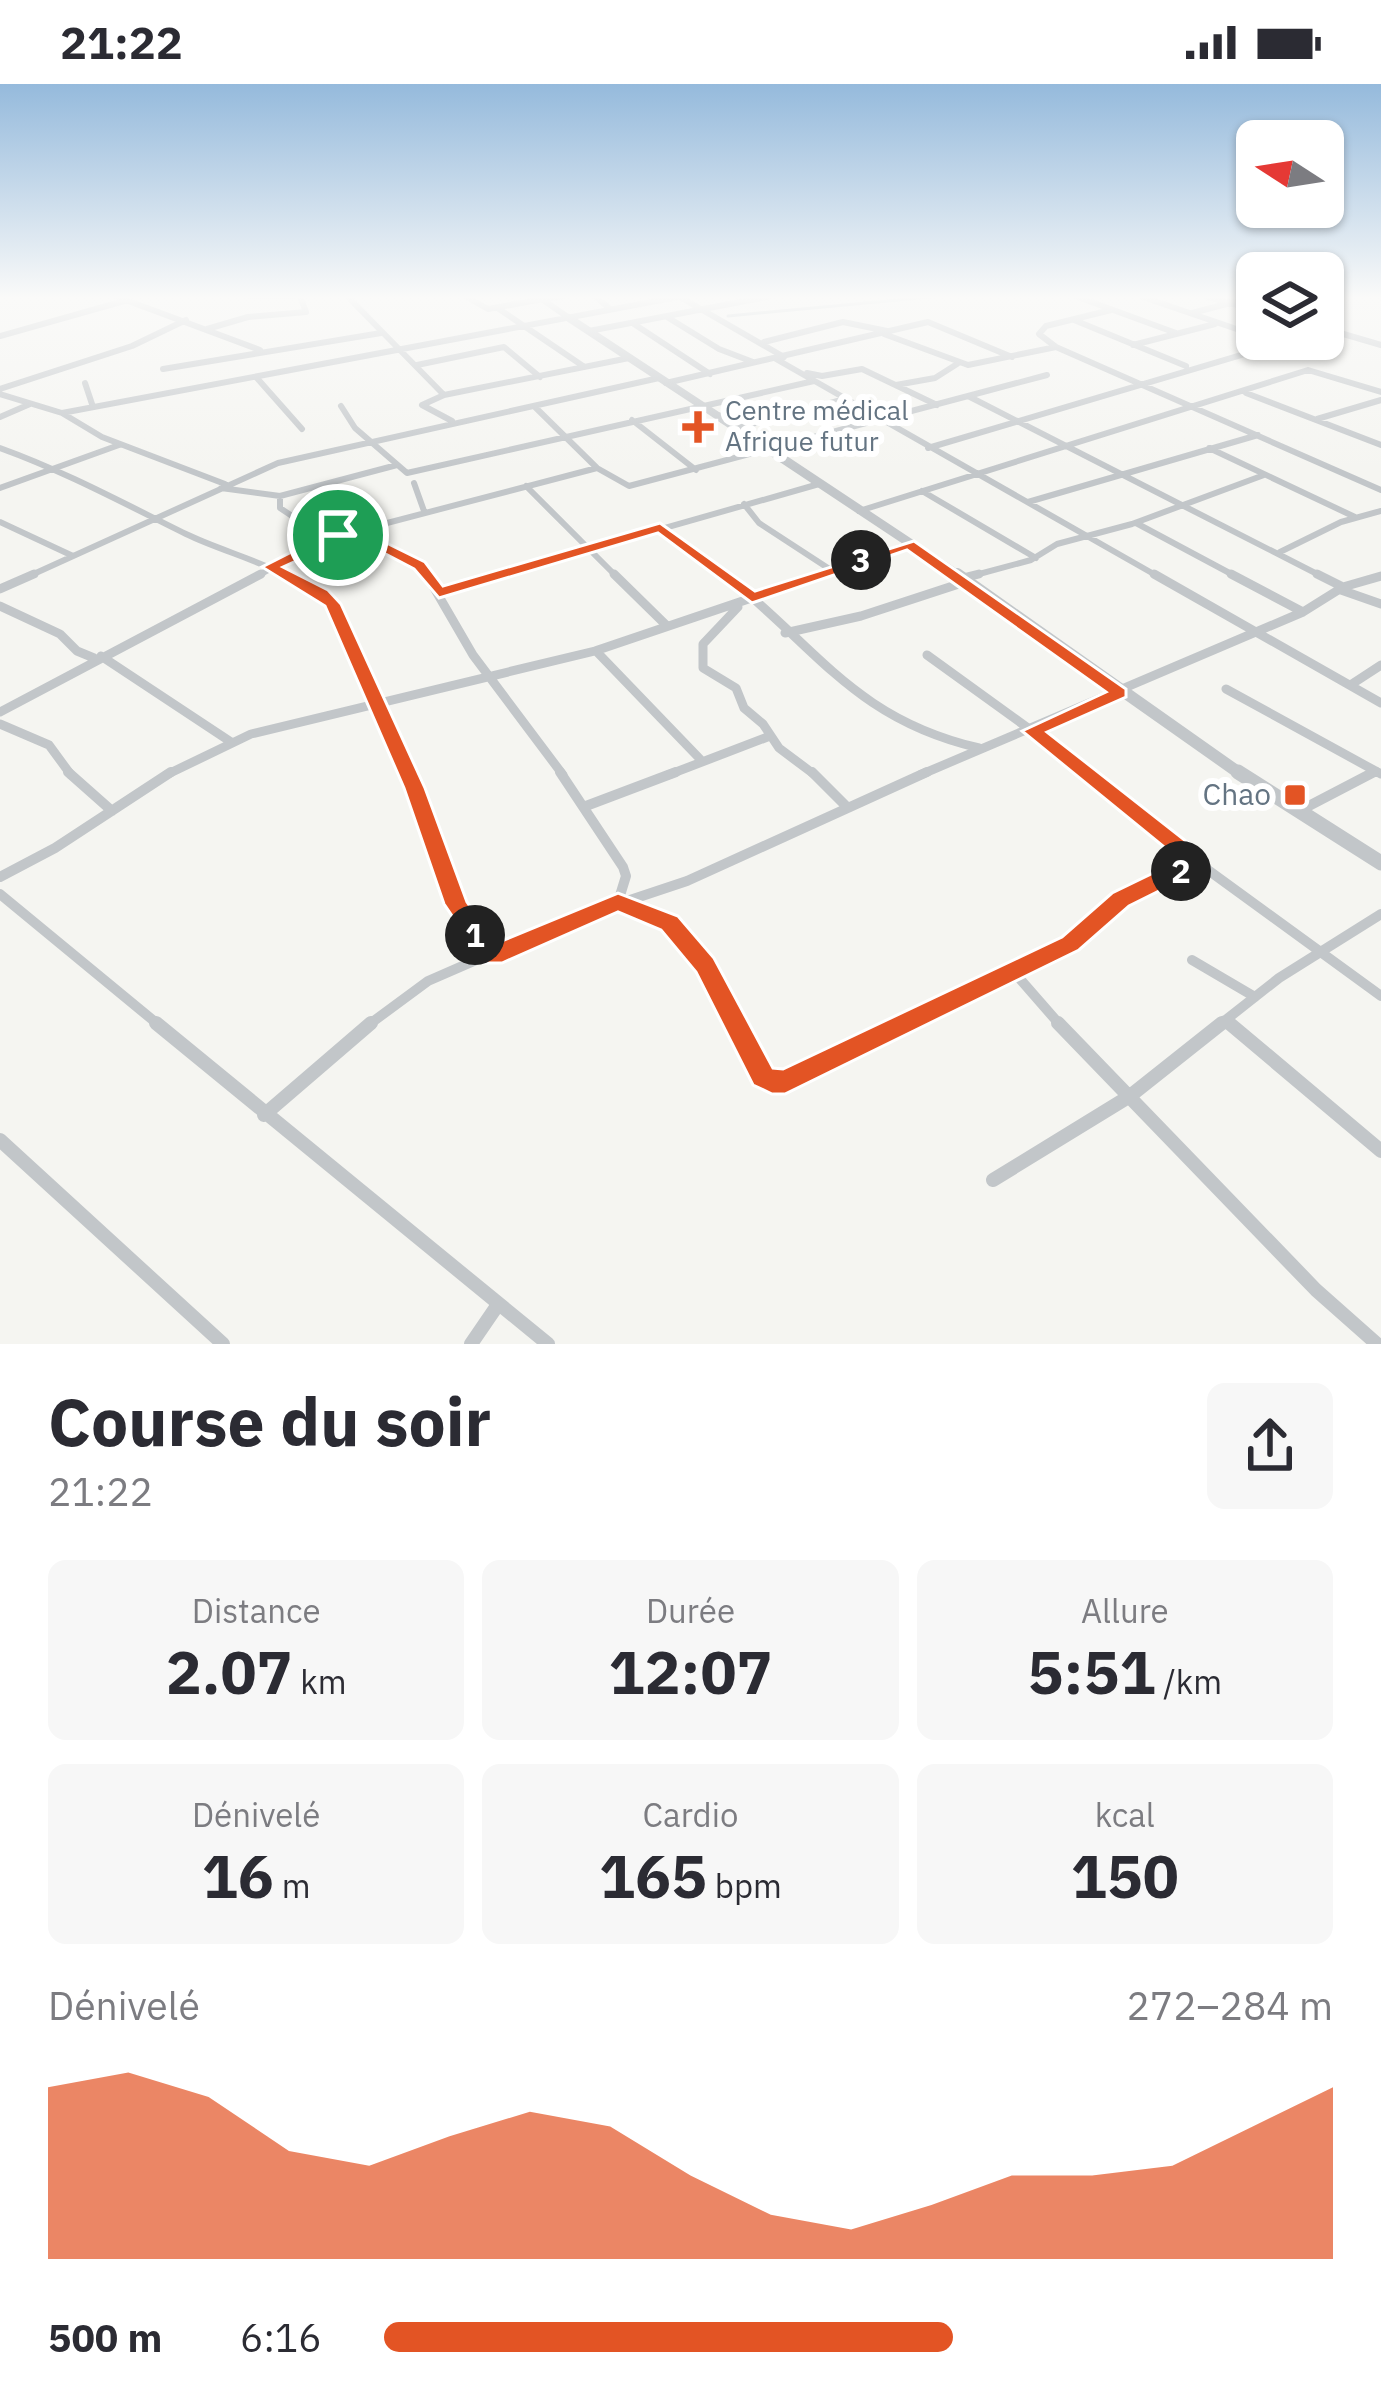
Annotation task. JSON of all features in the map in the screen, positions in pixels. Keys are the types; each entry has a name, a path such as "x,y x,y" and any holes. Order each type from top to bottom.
{"street":[{"path":"0,391 106,355"},
{"path":"163,369 243,355"},
{"path":"62,413 377,355"},
{"path":"407,355 444,395"},
{"path":"417,365 466,355"},
{"path":"513,355 540,377"},
{"path":"567,355 585,367"},
{"path":"623,355 965,580 1197,746 1303,809 1381,863"},
{"path":"681,355 710,374"},
{"path":"731,355 758,363"},
{"path":"777,355 928,448 1381,704"},
{"path":"0,589 278,463 452,421 793,355"},
{"path":"936,355 957,364 986,364 1022,355"},
{"path":"1007,355 1012,357"},
{"path":"1074,355 1381,490"},
{"path":"1158,355 1186,366"},
{"path":"928,448 1233,355"},
{"path":"452,421 422,407 444,395 628,358"},
{"path":"896,385 935,378 957,364"},
{"path":"798,371 822,376 862,369 942,406"},
{"path":"859,511 1314,369 1381,396"},
{"path":"535,406 562,438 629,487 1048,375"},
{"path":"256,377 302,428"},
{"path":"341,406 406,473 814,380"},
{"path":"85,383 93,407"},
{"path":"0,391 62,413 102,437 221,486 280,496 397,465"},
{"path":"1243,392 1381,445"},
{"path":"968,396 1341,588 1381,604"},
{"path":"1316,419 1381,396"},
{"path":"737,428 844,399"},
{"path":"0,416 30,404"},
{"path":"1366,404 1381,410"},
{"path":"632,420 696,470"},
{"path":"1028,502 1258,435"},
{"path":"0,488 123,444"},
{"path":"0,448 322,593 332,604 414,788 456,904 493,956"},
{"path":"1209,448 1355,517"},
{"path":"0,712 338,535 597,468"},
{"path":"785,633 861,616 1264,475"},
{"path":"414,484 424,511"},
{"path":"439,592 819,484"},
{"path":"526,486 666,625"},
{"path":"921,490 1036,558"},
{"path":"280,496 280,508 288,515 338,535"},
{"path":"744,504 759,523 831,570"},
{"path":"1280,553 1355,517 1381,511"},
{"path":"0,522 73,556"},
{"path":"1136,523 1303,612"},
{"path":"660,528 892,722 984,748"},
{"path":"352,531 420,565 473,655 586,806 626,876 618,902"},
{"path":"0,877 30,864 231,742 546,657 595,651 909,544"},
{"path":"264,1115 333,1052 428,981 618,902 687,881 1303,612 1341,588 1381,576"},
{"path":"748,599 706,638 700,661 707,672 736,688 744,708 770,736 848,808"},
{"path":"0,606 60,634 77,650 98,657 231,742"},
{"path":"595,651 618,669 700,759"},
{"path":"927,655 1381,996"},
{"path":"1352,684 1381,665"},
{"path":"1226,689 1379,771"},
{"path":"0,724 49,745 58,763 112,811"},
{"path":"586,806 770,736"},
{"path":"1303,809 1379,771"},
{"path":"618,902 680,932 705,965 763,1076 785,1082 1070,944 1120,899 1197,862"},
{"path":"0,894 548,1344"},
{"path":"993,1180 1130,1096 1255,997 1381,914"},
{"path":"1192,960 1255,997"},
{"path":"1013,971 1079,1048 1316,1290 1377,1344"},
{"path":"1226,1020 1381,1151"},
{"path":"0,1140 224,1344"},
{"path":"471,1344 497,1306"}],"place":[{"name":"Centre médical Afrique futur","path":"698,427"},
{"name":"Chao","path":"1295,795"}],"route":[{"path":"660,528 752,598 909,544 1120,693 1032,731 1197,862 1120,899 1070,944 785,1082 772,1082 763,1076 705,965 669,923 618,902 493,956 472,932 456,904 392,734 332,604 322,593 271,567 338,535 352,531 420,565 439,592 660,528"}]}
